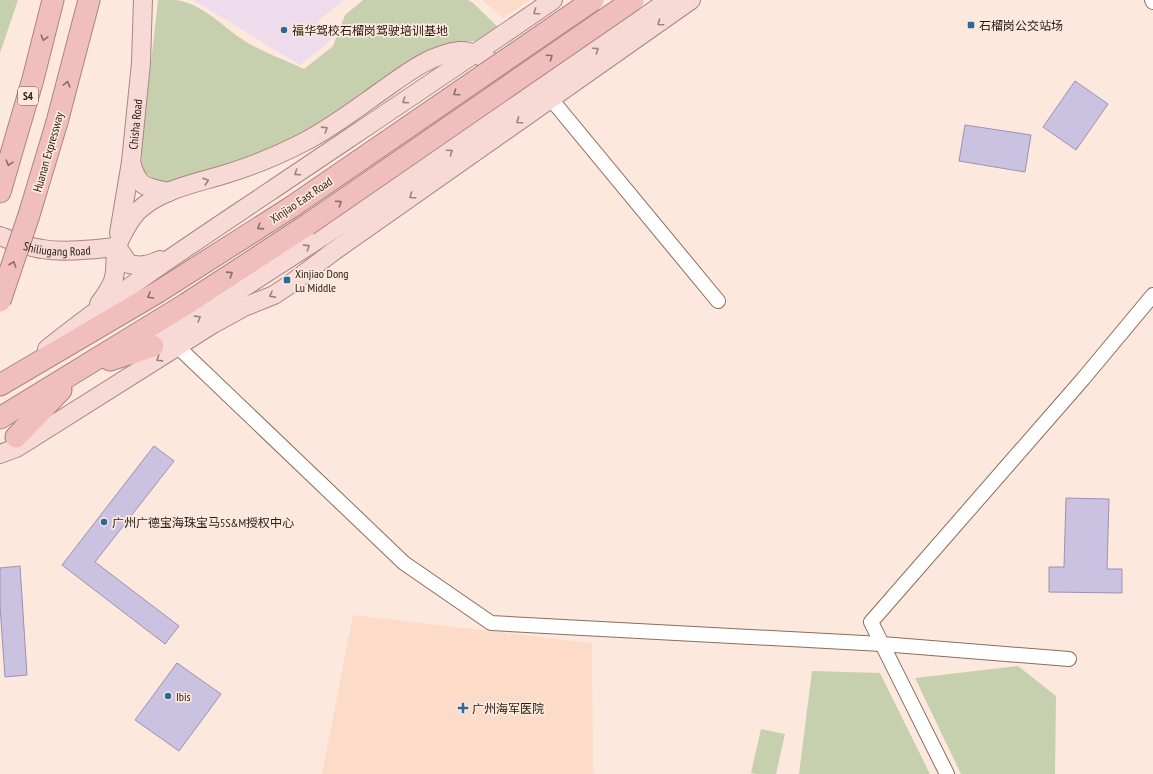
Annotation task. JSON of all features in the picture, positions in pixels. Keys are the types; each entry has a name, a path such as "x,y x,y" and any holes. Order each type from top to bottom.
{"highway":[{"name":"S4","path":"0,192 33,79 53,0"},
{"name":"Huanan Expressway","path":"0,301 30,215 57,122 89,0"},
{"name":"Xinjiao East Road","path":"3,384 158,292 293,206 593,0"},
{"name":"Xinjiao East Road","path":"79,370 186,304 307,225 633,0"},
{"path":"0,418 79,370 153,346"},
{"path":"16,437 79,370"}],"main road":[{"name":"Chisha Road","path":"89,315 105,296 113,280 131,162 140,64 143,0"},
{"path":"3,384 89,315 174,255 553,0"},
{"path":"153,346 362,211 488,125 544,95 564,72 669,0"},
{"path":"0,454 29,440 224,318 274,295 544,95 692,0"},
{"path":"519,24 510,46 514,64 520,70 528,74 543,77 564,72"},
{"path":"174,255 140,266 129,264 117,247 137,212 147,204 169,192 231,173 270,158 305,141 347,115 412,69 435,58 461,51 476,53 544,95"},
{"path":"437,79 462,70 482,73 488,79 494,91 493,108 488,125"},
{"path":"131,162 135,176 142,184 149,188 169,192"},
{"name":"Shiliugang Road","path":"0,236 43,250 90,250 117,247"},
{"path":"0,454 16,437"}],"street":[{"path":"544,95 718,301"},
{"path":"947,774 871,622 1083,379 1153,295"},
{"path":"178,347 404,563 491,623 882,644 1069,659"}],"shaded area":[{"name":"福华驾校石榴岗驾驶培训基地","path":"193,0 344,0 318,21 332,39 300,65"},
{"path":"482,0 530,0 503,18"},
{"name":"广州海军医院","path":"353,615 592,643 593,774 322,774"}],"green space":[{"path":"0,0 18,0 0,53"},
{"path":"158,0 176,0 196,6 248,43 304,69 333,46 345,15 363,0 468,0 501,30 489,38 458,44 339,115 265,154 173,183 157,181 141,170 142,142"},
{"path":"1018,666 1056,696 1055,774 961,774 915,678"},
{"path":"812,671 880,673 930,774 799,774"},
{"path":"761,729 785,734 776,774 751,773"}],"building":[{"path":"1075,81 1108,104 1076,150 1043,127"},
{"path":"965,125 1031,135 1025,172 959,161"},
{"path":"154,446 174,461 95,562 179,626 165,644 62,565"},
{"path":"1066,498 1109,499 1107,569 1122,569 1122,593 1049,592 1049,567 1064,567"},
{"path":"20,566 27,675 5,677 0,606 0,568"},
{"path":"177,663 221,694 179,751 135,720"}],"place":[{"name":"石榴岗公交站场","path":"971,25"},
{"name":"福华驾校石榴岗驾驶培训基地","path":"284,30"},
{"name":"Xinjiao Dong Lu Middle","path":"287,280"},
{"name":"广州广德宝海珠宝马5S&M授权中心","path":"104,522"},
{"name":"Ibis","path":"168,696"},
{"name":"广州海军医院","path":"463,708"}]}
